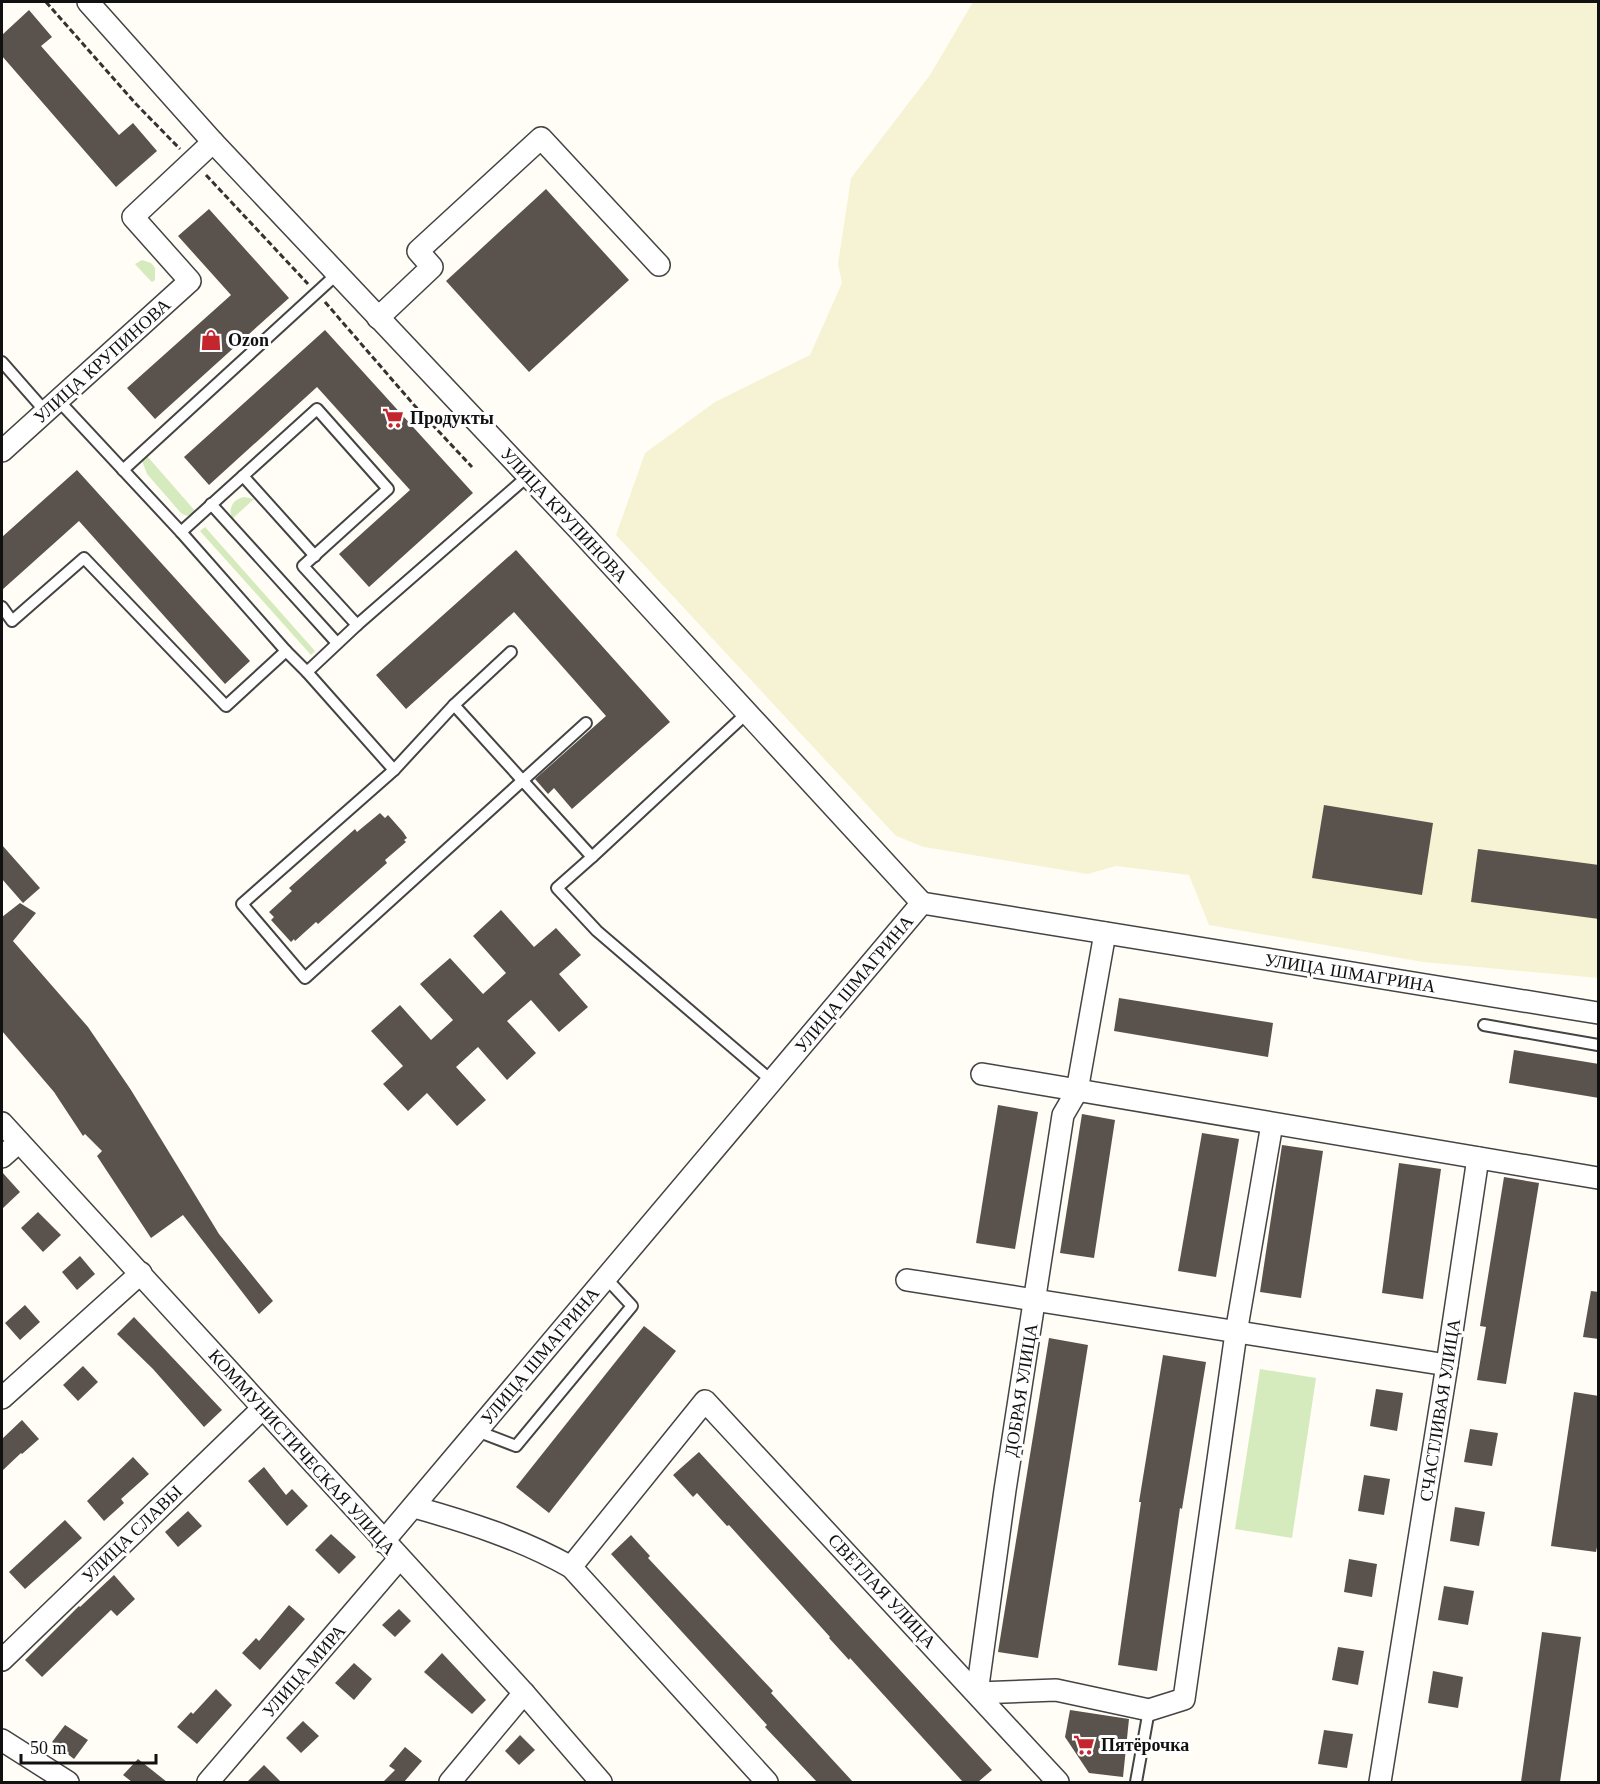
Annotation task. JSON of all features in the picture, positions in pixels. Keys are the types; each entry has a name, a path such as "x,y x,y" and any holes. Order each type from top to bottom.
{"street":[{"name":"УЛИЦА КРУПИНОВА","path":"88,2 213,142 528,476 922,903"},
{"path":"378,318 432,267 418,252 541,138 659,265"},
{"name":"УЛИЦА КРУПИНОВА","path":"2,451 190,281 133,217 213,142"},
{"name":"УЛИЦА ШМАГРИНА","path":"383,1542 922,903 1599,1013"},
{"name":"ДОБРАЯ УЛИЦА","path":"977,1693 1063,1115 1077,1091 1106,933"},
{"path":"982,1074 1599,1178"},
{"name":"КОММУНИСТИЧЕСКАЯ УЛИЦА","path":"2,1123 524,1694 601,1782"},
{"path":"977,1693 1056,1690 1149,1710 1184,1699 1236,1333 1272,1124"},
{"path":"2,1157 19,1142"},
{"name":"СЧАСТЛИВАЯ УЛИЦА","path":"1380,1782 1478,1158"},
{"path":"2,1398 141,1273"},
{"path":"907,1280 1447,1365"},
{"name":"СВЕТЛАЯ УЛИЦА","path":"571,1567 705,1401 1058,1782"},
{"name":"УЛИЦА СЛАВЫ","path":"2,1660 263,1408"},
{"path":"414,1507 486,1528 530,1546 571,1567 767,1782"},
{"name":"УЛИЦА МИРА","path":"208,1782 399,1559"},
{"path":"450,1782 524,1694"},
{"path":"2,1740 68,1782"}],"lane":[{"path":"123,470 337,274"},
{"path":"2,362 123,470 394,770"},
{"path":"181,532 317,409 388,489 303,566 357,625"},
{"path":"243,476 315,556"},
{"path":"307,672 357,625 528,476"},
{"path":"211,504 337,643"},
{"path":"2,607 12,621 84,558 226,706 286,651"},
{"path":"511,652 453,705 394,770 242,904 305,978 586,723"},
{"path":"453,705 592,857"},
{"path":"747,713 557,888 597,931 772,1081"},
{"path":"1484,1025 1599,1045"},
{"path":"477,1431 516,1446 632,1306 606,1278"},
{"path":"1136,1782 1149,1710"}],"path":[{"path":"46,2 136,104 317,292 414,405 472,467"}],"shaded area":[{"path":"973,2 1598,2 1598,978 1423,962 1209,925 1189,875 1116,866 1088,874 924,847 896,836 616,535 645,453 715,402 810,355 842,283 838,264 851,178 930,75"}],"green space":[{"path":"142,260 151,263 155,268 155,280 152,282 135,264"},
{"path":"147,456 196,512 189,516 181,513 147,474 142,461"},
{"path":"244,497 254,499 232,519 232,505"},
{"path":"205,527 315,651 311,655 200,531"},
{"path":"1260,1369 1316,1378 1292,1538 1235,1529"}],"building":[{"path":"29,10 52,37 41,46 119,135 133,123 157,151 116,187 2,56 2,35"},
{"path":"546,189 629,280 529,372 446,281"},
{"path":"209,209 289,298 155,419 127,388 231,295 178,236"},
{"path":"325,330 473,493 369,587 339,554 410,490 317,387 209,485 184,457"},
{"path":"77,470 250,661 225,684 79,521 2,590 2,537"},
{"path":"516,550 670,722 572,809 554,788 548,794 535,779 606,716 514,612 406,709 376,675"},
{"path":"1324,805 1433,823 1422,895 1312,878"},
{"path":"380,813 385,818 388,815 407,838 404,840 406,842 385,860 387,863 318,924 316,922 291,942 271,920 274,917 269,912 292,891 289,888 355,829 357,832"},
{"path":"2,845 40,888 23,903 2,879"},
{"path":"1478,849 1599,865 1599,919 1471,902"},
{"path":"20,903 36,913 13,941 88,1027 131,1090 219,1234 273,1301 259,1314 183,1215 151,1238 97,1156 102,1151 85,1134 83,1136 54,1092 2,1031 2,917"},
{"path":"501,910 534,947 556,928 581,955 559,974 588,1007 559,1032 531,1000 507,1021 536,1053 507,1080 478,1047 456,1067 486,1100 457,1126 427,1093 408,1111 383,1084 403,1066 371,1031 400,1005 431,1040 453,1020 420,984 450,958 483,994 506,973 473,936"},
{"path":"1119,998 1273,1023 1268,1057 1114,1031"},
{"path":"1514,1050 1599,1064 1599,1098 1509,1083"},
{"path":"998,1105 1038,1112 1015,1249 976,1243"},
{"path":"1082,1114 1115,1120 1094,1258 1060,1253"},
{"path":"1202,1133 1239,1139 1216,1277 1178,1271"},
{"path":"1282,1145 1323,1151 1301,1298 1260,1292"},
{"path":"1399,1163 1441,1169 1423,1299 1382,1293"},
{"path":"2,1172 20,1192 2,1209"},
{"path":"1504,1177 1539,1183 1506,1384 1477,1380 1486,1327 1480,1326"},
{"path":"38,1212 61,1235 43,1252 21,1228"},
{"path":"80,1256 95,1274 77,1290 62,1272"},
{"path":"1591,1291 1599,1292 1599,1339 1583,1337"},
{"path":"25,1305 40,1322 20,1340 5,1323"},
{"path":"134,1317 222,1410 204,1427 153,1369 117,1334"},
{"path":"644,1326 676,1351 549,1513 516,1487"},
{"path":"1049,1338 1088,1345 1038,1658 998,1652"},
{"path":"1163,1355 1206,1362 1182,1509 1180,1508 1157,1671 1118,1665 1141,1502 1139,1502"},
{"path":"83,1366 98,1382 78,1401 63,1385"},
{"path":"1376,1389 1403,1393 1397,1431 1370,1426"},
{"path":"1574,1392 1599,1396 1599,1537 1596,1552 1551,1546"},
{"path":"22,1420 39,1439 2,1471 2,1439"},
{"path":"1470,1429 1498,1433 1492,1466 1464,1462"},
{"path":"699,1452 992,1770 978,1782 963,1782 850,1658 849,1660 729,1525 727,1526 697,1493 693,1497 673,1475"},
{"path":"133,1457 149,1474 121,1499 124,1503 104,1521 87,1501"},
{"path":"264,1467 286,1495 292,1489 308,1506 287,1526 248,1481"},
{"path":"1364,1475 1390,1479 1384,1515 1358,1511"},
{"path":"1455,1507 1485,1512 1479,1546 1450,1541"},
{"path":"188,1511 202,1526 178,1547 165,1532"},
{"path":"65,1520 82,1538 25,1589 9,1572"},
{"path":"331,1534 356,1557 339,1574 315,1550"},
{"path":"631,1535 650,1556 648,1558 773,1691 771,1693 853,1782 817,1782 765,1727 767,1725 611,1554"},
{"path":"1349,1559 1377,1564 1372,1597 1344,1592"},
{"path":"114,1575 135,1599 117,1616 111,1610 42,1677 25,1660"},
{"path":"1444,1586 1474,1591 1468,1625 1438,1620"},
{"path":"289,1605 305,1619 260,1670 242,1653 256,1638 259,1641"},
{"path":"399,1609 411,1621 395,1637 382,1625"},
{"path":"1542,1632 1581,1637 1560,1782 1521,1782"},
{"path":"1338,1647 1364,1651 1358,1685 1332,1680"},
{"path":"442,1653 486,1700 472,1714 424,1672"},
{"path":"354,1663 372,1679 354,1700 335,1683"},
{"path":"1433,1671 1463,1677 1458,1708 1428,1703"},
{"path":"216,1689 232,1705 197,1744 177,1727 191,1712 193,1714"},
{"path":"1070,1710 1129,1719 1123,1777 1089,1773 1065,1737"},
{"path":"303,1721 319,1736 301,1753 286,1738"},
{"path":"65,1725 88,1740 74,1759 52,1742"},
{"path":"1324,1730 1353,1734 1347,1768 1318,1764"},
{"path":"520,1735 535,1750 519,1765 505,1751"},
{"path":"405,1747 422,1761 404,1782 383,1782 395,1770 389,1766"},
{"path":"138,1759 167,1782 132,1782 123,1775"},
{"path":"264,1765 281,1782 247,1782"}],"place":[{"name":"Ozon","path":"211,340"},
{"name":"Продукты","path":"393,418"},
{"name":"Пятёрочка","path":"1084,1745"}]}
